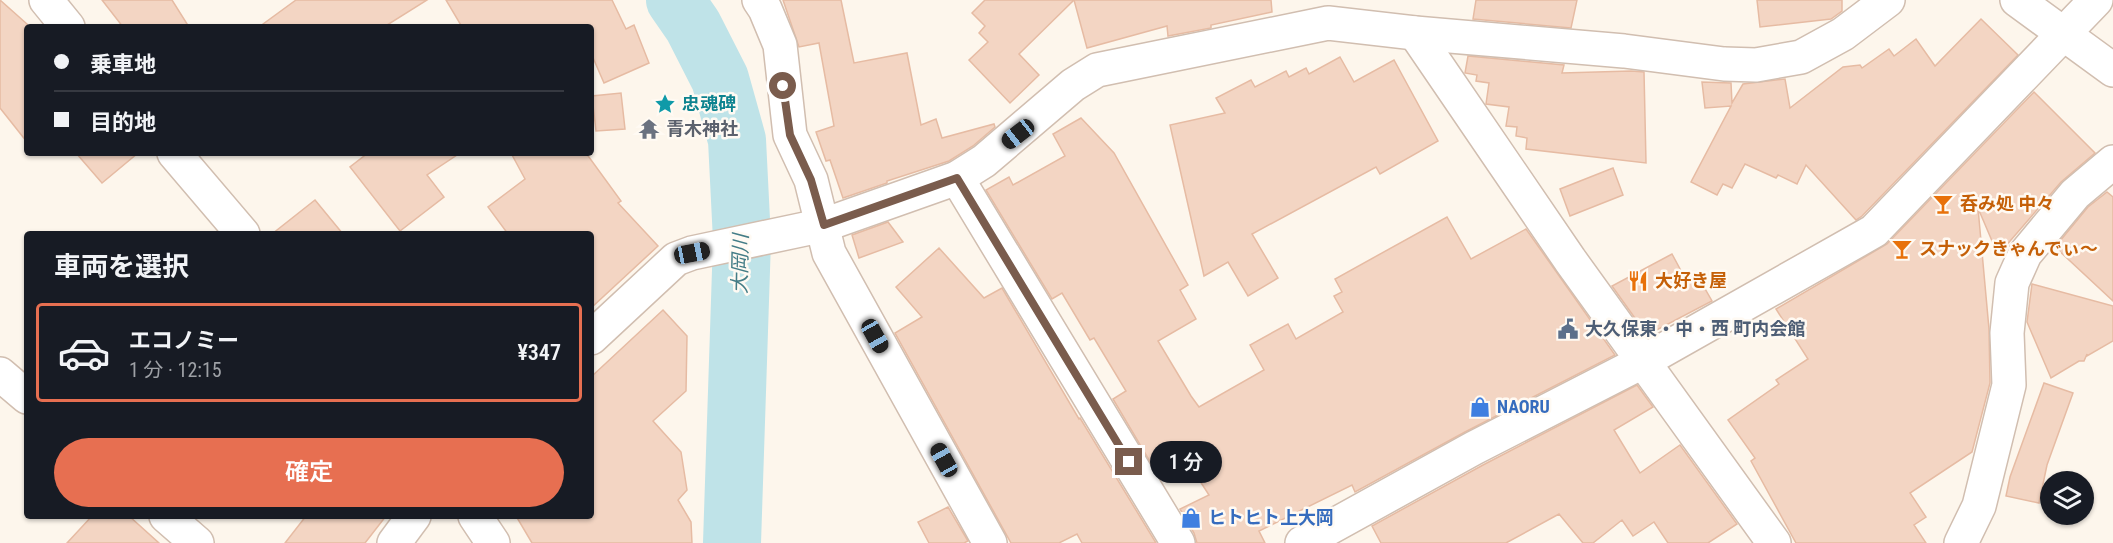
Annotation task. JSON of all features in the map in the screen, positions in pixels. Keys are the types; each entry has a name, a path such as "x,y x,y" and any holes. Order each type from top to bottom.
{"street":[{"path":"46,0 66,24"},
{"path":"759,0 780,45 790,135 811,180 824,225 829,253 990,543"},
{"path":"2017,0 2113,70"},
{"path":"1302,543 1474,448 1644,361 1874,231 2096,0"},
{"path":"594,335 675,259 692,253 824,225 957,178 984,161 1073,85 1097,70 1328,23 1624,51 1724,64 1756,65 1801,57 1843,34 1877,3"},
{"path":"1415,33 1570,260 1774,543"},
{"path":"177,156 240,231"},
{"path":"1961,543 1979,506 2010,385 2007,333 2012,283 2025,254 2075,194 2113,162"},
{"path":"957,178 1178,543"},
{"path":"0,374 24,394"},
{"path":"169,519 197,543"},
{"path":"394,543 412,519"},
{"path":"477,519 493,543"}],"building":[{"path":"0,0 27,24 24,24 24,138 0,108"},
{"path":"102,0 172,0 187,24 121,24"},
{"path":"296,0 427,0 389,24 263,24"},
{"path":"446,0 612,0 626,29 634,25 649,63 604,83 594,60 594,24 460,24"},
{"path":"783,0 841,0 854,63 907,53 921,125 936,119 942,138 994,124 995,127 973,146 949,161 843,198 830,160 826,161 816,132 834,126 819,43 799,47"},
{"path":"985,0 1074,0 1019,54 1039,75 1010,103 969,60 988,42 979,33 985,26 972,13"},
{"path":"1074,0 1271,0 1272,12 1211,25 1211,28 1168,36 1167,26 1087,48"},
{"path":"1476,0 1577,0 1571,28 1473,19"},
{"path":"1757,0 1842,0 1842,11 1831,19 1760,27"},
{"path":"1981,19 2018,55 1856,220 1806,165 1797,184 1778,175 1776,178 1745,164 1732,188 1723,184 1717,195 1691,182 1731,106 1705,108 1702,82 1731,83 1732,103 1743,84 1785,79 1790,108 1843,67 1860,65 1862,68 1889,49 1894,56 1916,39 1935,66"},
{"path":"1468,56 1564,65 1562,73 1644,72 1646,163 1526,149 1527,138 1516,136 1517,127 1506,126 1509,107 1486,104 1489,83 1476,81 1477,75 1465,73"},
{"path":"1340,57 1354,82 1394,60 1438,141 1380,174 1376,167 1252,234 1278,278 1248,296 1228,262 1204,276 1170,125 1225,113 1216,98 1251,80 1255,87 1286,71 1289,77 1306,68 1309,74"},
{"path":"2034,92 2095,153 2061,182 1998,255 1978,208 1989,329 1990,383 1972,452 1910,493 1926,517 1914,525 1926,543 1796,543 1751,461 1755,458 1728,420 1779,384 1776,380 1808,359 1776,309 1887,244"},
{"path":"621,93 625,129 596,131 594,96"},
{"path":"1081,118 1114,153 1188,285 1180,290 1196,319 1158,341 1199,407 1264,370 1250,345 1288,324 1296,339 1343,312 1334,296 1342,292 1335,279 1447,217 1471,259 1526,229 1615,355 1465,432 1355,492 1352,485 1259,531 1265,543 1197,543 1180,509 1209,495 1178,447 1152,465 1113,399 1126,391 1094,338 1090,340 1062,293 1052,299 986,190 1009,177 1013,185 1065,156 1053,134"},
{"path":"79,156 134,156 102,183"},
{"path":"364,156 456,156 427,175 444,197 400,231 350,167"},
{"path":"513,156 588,156 621,201 618,203 658,246 594,305 594,231 506,231 488,207 525,179"},
{"path":"1613,168 1623,195 1570,216 1560,189"},
{"path":"2107,192 2113,197 2113,301 2055,247 2088,207"},
{"path":"315,200 341,231 276,231"},
{"path":"888,222 903,242 859,258 852,235"},
{"path":"939,248 984,298 1002,288 1079,419 1156,543 1082,543 1077,534 1059,543 1011,543 895,333 922,317 896,287"},
{"path":"1672,254 1686,280 1697,275 1712,301 1647,335 1612,286"},
{"path":"2032,284 2113,306 2113,341 2087,356 2087,354 2084,361 2079,361 2051,378 2027,322"},
{"path":"663,310 687,336 686,391 653,421 681,452 687,490 678,500 691,522 692,543 532,543 518,519 594,519 594,374"},
{"path":"2044,383 2073,393 2046,471 2040,471 2039,503 2006,496 2010,477"},
{"path":"1637,385 1653,407 1614,430 1640,473 1680,445 1737,524 1708,543 1668,543 1654,522 1633,536 1622,520 1593,543 1583,543 1559,514 1506,543 1381,543 1372,526"},
{"path":"948,507 968,541 929,543 918,522"},
{"path":"89,519 132,519 159,543 67,543"},
{"path":"304,519 384,519 365,543 285,543"}],"waterway":[{"name":"大岡川","path":"675,0 693,26 720,79 737,140 742,240 732,543"}],"place":[{"name":"忠魂碑","path":"665,104"},
{"name":"青木神社","path":"649,129"},
{"name":"呑み処 中々","path":"1943,204"},
{"name":"スナックきゃんでぃ〜","path":"1902,249"},
{"name":"大好き屋","path":"1638,281"},
{"name":"大久保東・中・西 町内会館","path":"1568,329"},
{"name":"NAORU","path":"1480,407"},
{"name":"ヒトヒト上大岡","path":"1191,518"}],"route":[{"path":"783,86 790,135 811,180 824,225 957,178 1129,462"}]}
